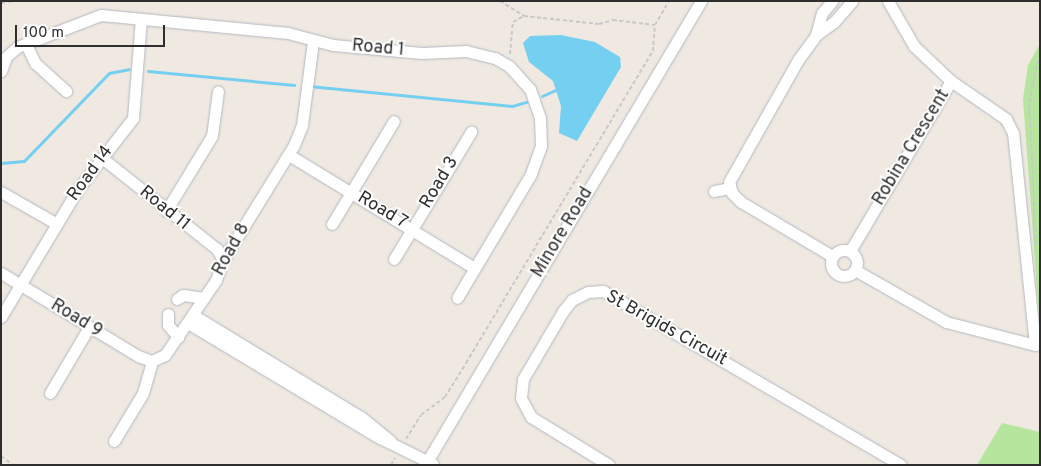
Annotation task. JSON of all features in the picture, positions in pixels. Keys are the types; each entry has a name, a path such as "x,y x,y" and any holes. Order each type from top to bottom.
{"street":[{"name":"Minore Road","path":"429,464 702,1"},
{"path":"832,1 822,13 816,35 786,79 730,177 730,188 741,202 832,256"},
{"path":"816,35 834,22 852,1"},
{"name":"Robina Crescent","path":"850,251 951,81 914,46 888,1"},
{"name":"Road 1","path":"1,71 9,53 93,16 288,33 313,41 422,52 466,51 488,55 509,66 530,89 536,103 542,132 542,146 531,174 456,298"},
{"name":"Road 14","path":"1,317 57,224 102,158 133,118 141,19"},
{"name":"Road 8","path":"152,361 166,355 219,275 223,260 289,156 302,125 313,41"},
{"path":"26,44 35,63 66,91"},
{"path":"855,270 946,322 1034,345 1012,133 1006,119 951,81"},
{"path":"166,211 212,136 218,91"},
{"path":"332,224 394,121"},
{"name":"Road 3","path":"394,259 471,132"},
{"name":"Road 7","path":"289,156 474,268"},
{"name":"Road 11","path":"102,158 166,211 217,249 223,260"},
{"path":"714,191 730,188"},
{"path":"1,192 57,224"},
{"path":"838,251 850,251 856,259 855,270 849,275 836,274 831,268 832,256 838,251"},
{"name":"Road 9","path":"1,273 89,327 152,361"},
{"name":"St Brigids Circuit","path":"609,465 531,417 521,398 523,379 562,312 572,300 588,292 603,291 901,465"},
{"path":"177,299 183,295 204,298"},
{"path":"168,314 168,325 178,337"},
{"path":"190,319 429,464"},
{"path":"50,392 89,327"},
{"path":"114,441 143,393 152,361"}],"path":[{"path":"1,3 14,1"},
{"path":"500,1 524,16 599,24 613,20 655,25"},
{"path":"391,465 397,444 421,415 445,397 466,363 653,50 655,25 669,1"},
{"path":"509,66 514,22 524,16"},
{"path":"1037,250 1029,102 1040,54"},
{"path":"1,456 13,465"}],"green space":[{"path":"1040,44 1040,331 1023,99 1028,65"},
{"path":"1002,423 1040,432 1040,465 977,465"}],"water":[{"path":"561,35 595,42 620,57 621,67 577,141 559,133 561,106 553,81 529,62 523,43 530,36"}],"waterway":[{"path":"1,163 24,161 109,73 129,69"},
{"path":"148,71 294,85"},
{"path":"309,86 512,106 526,102"},
{"path":"542,96 560,88"}]}
